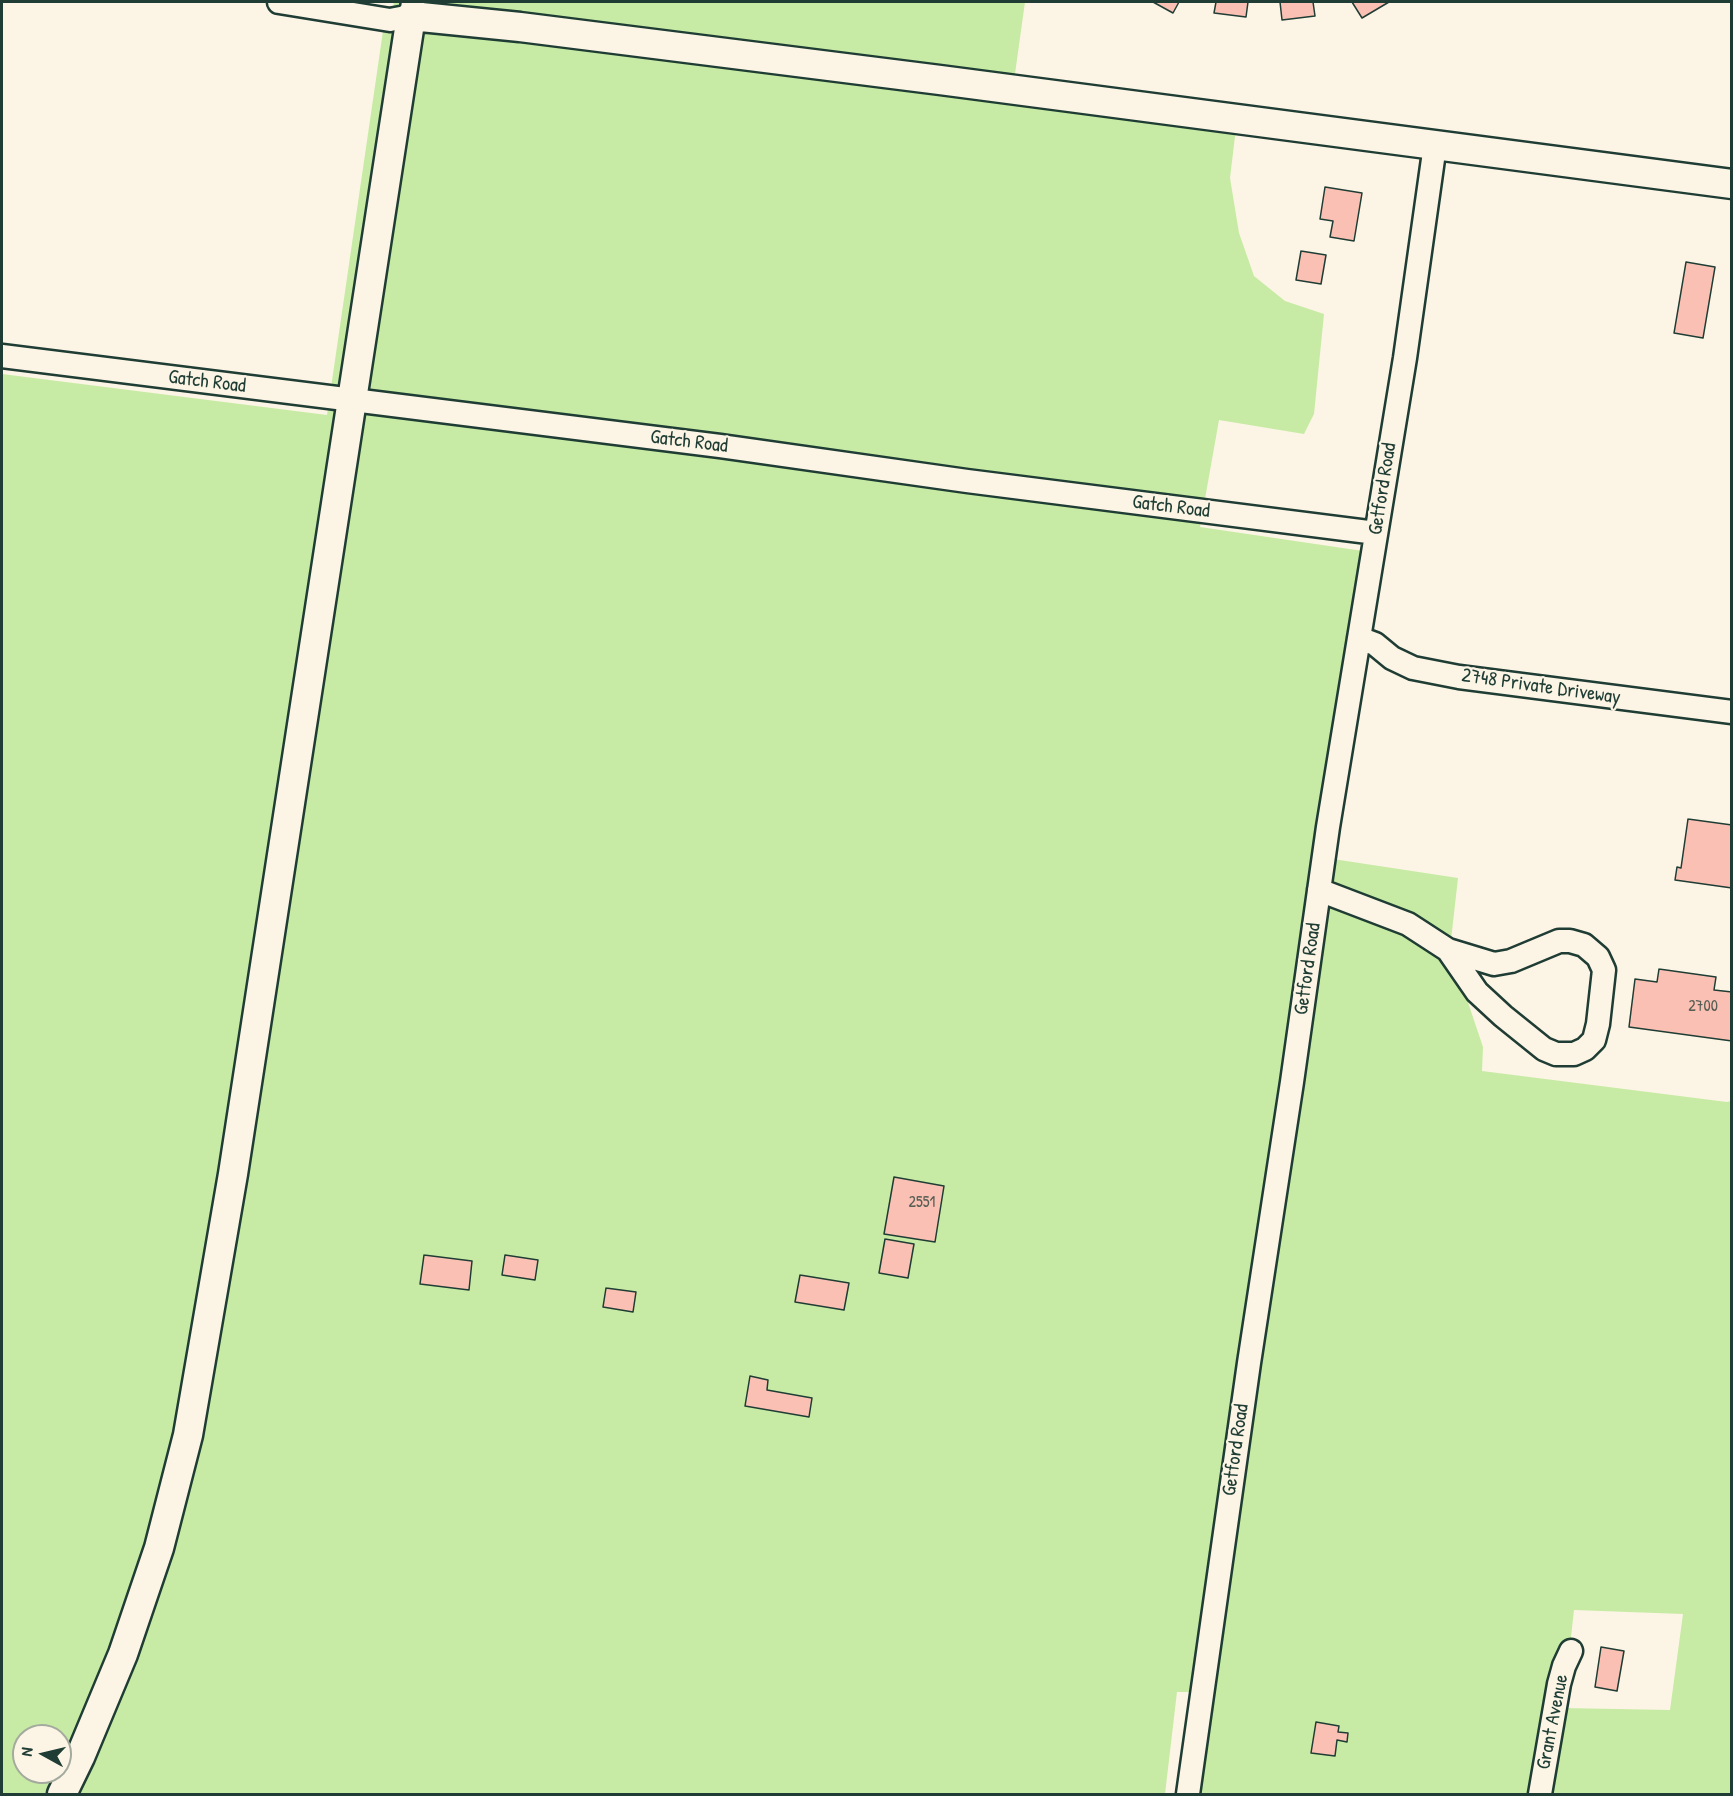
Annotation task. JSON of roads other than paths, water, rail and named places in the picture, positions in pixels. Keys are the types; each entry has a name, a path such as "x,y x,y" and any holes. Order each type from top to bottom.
{"main road":[{"path":"62,1794 123,1654 159,1548 188,1435 231,1184 412,9 544,30 1731,184"}],"street":[{"path":"279,2 390,20 412,9"},
{"name":"Getford Road","path":"1188,1794 1248,1363 1292,1082 1319,890 1407,347 1435,145"},
{"name":"Gatch Road","path":"2,356 720,446 967,481 1376,533"},
{"name":"2748 Private Driveway","path":"1359,638 1375,644 1392,658 1413,668 1459,677 1731,712"},
{"path":"1319,890 1408,924 1449,950 1494,964 1511,961 1559,941 1570,940 1584,945 1598,957 1604,970 1594,1041 1585,1049 1574,1054 1556,1054 1544,1050 1477,992 1449,950"},
{"name":"Grant Avenue","path":"1540,1794 1559,1684 1571,1652"}]}
